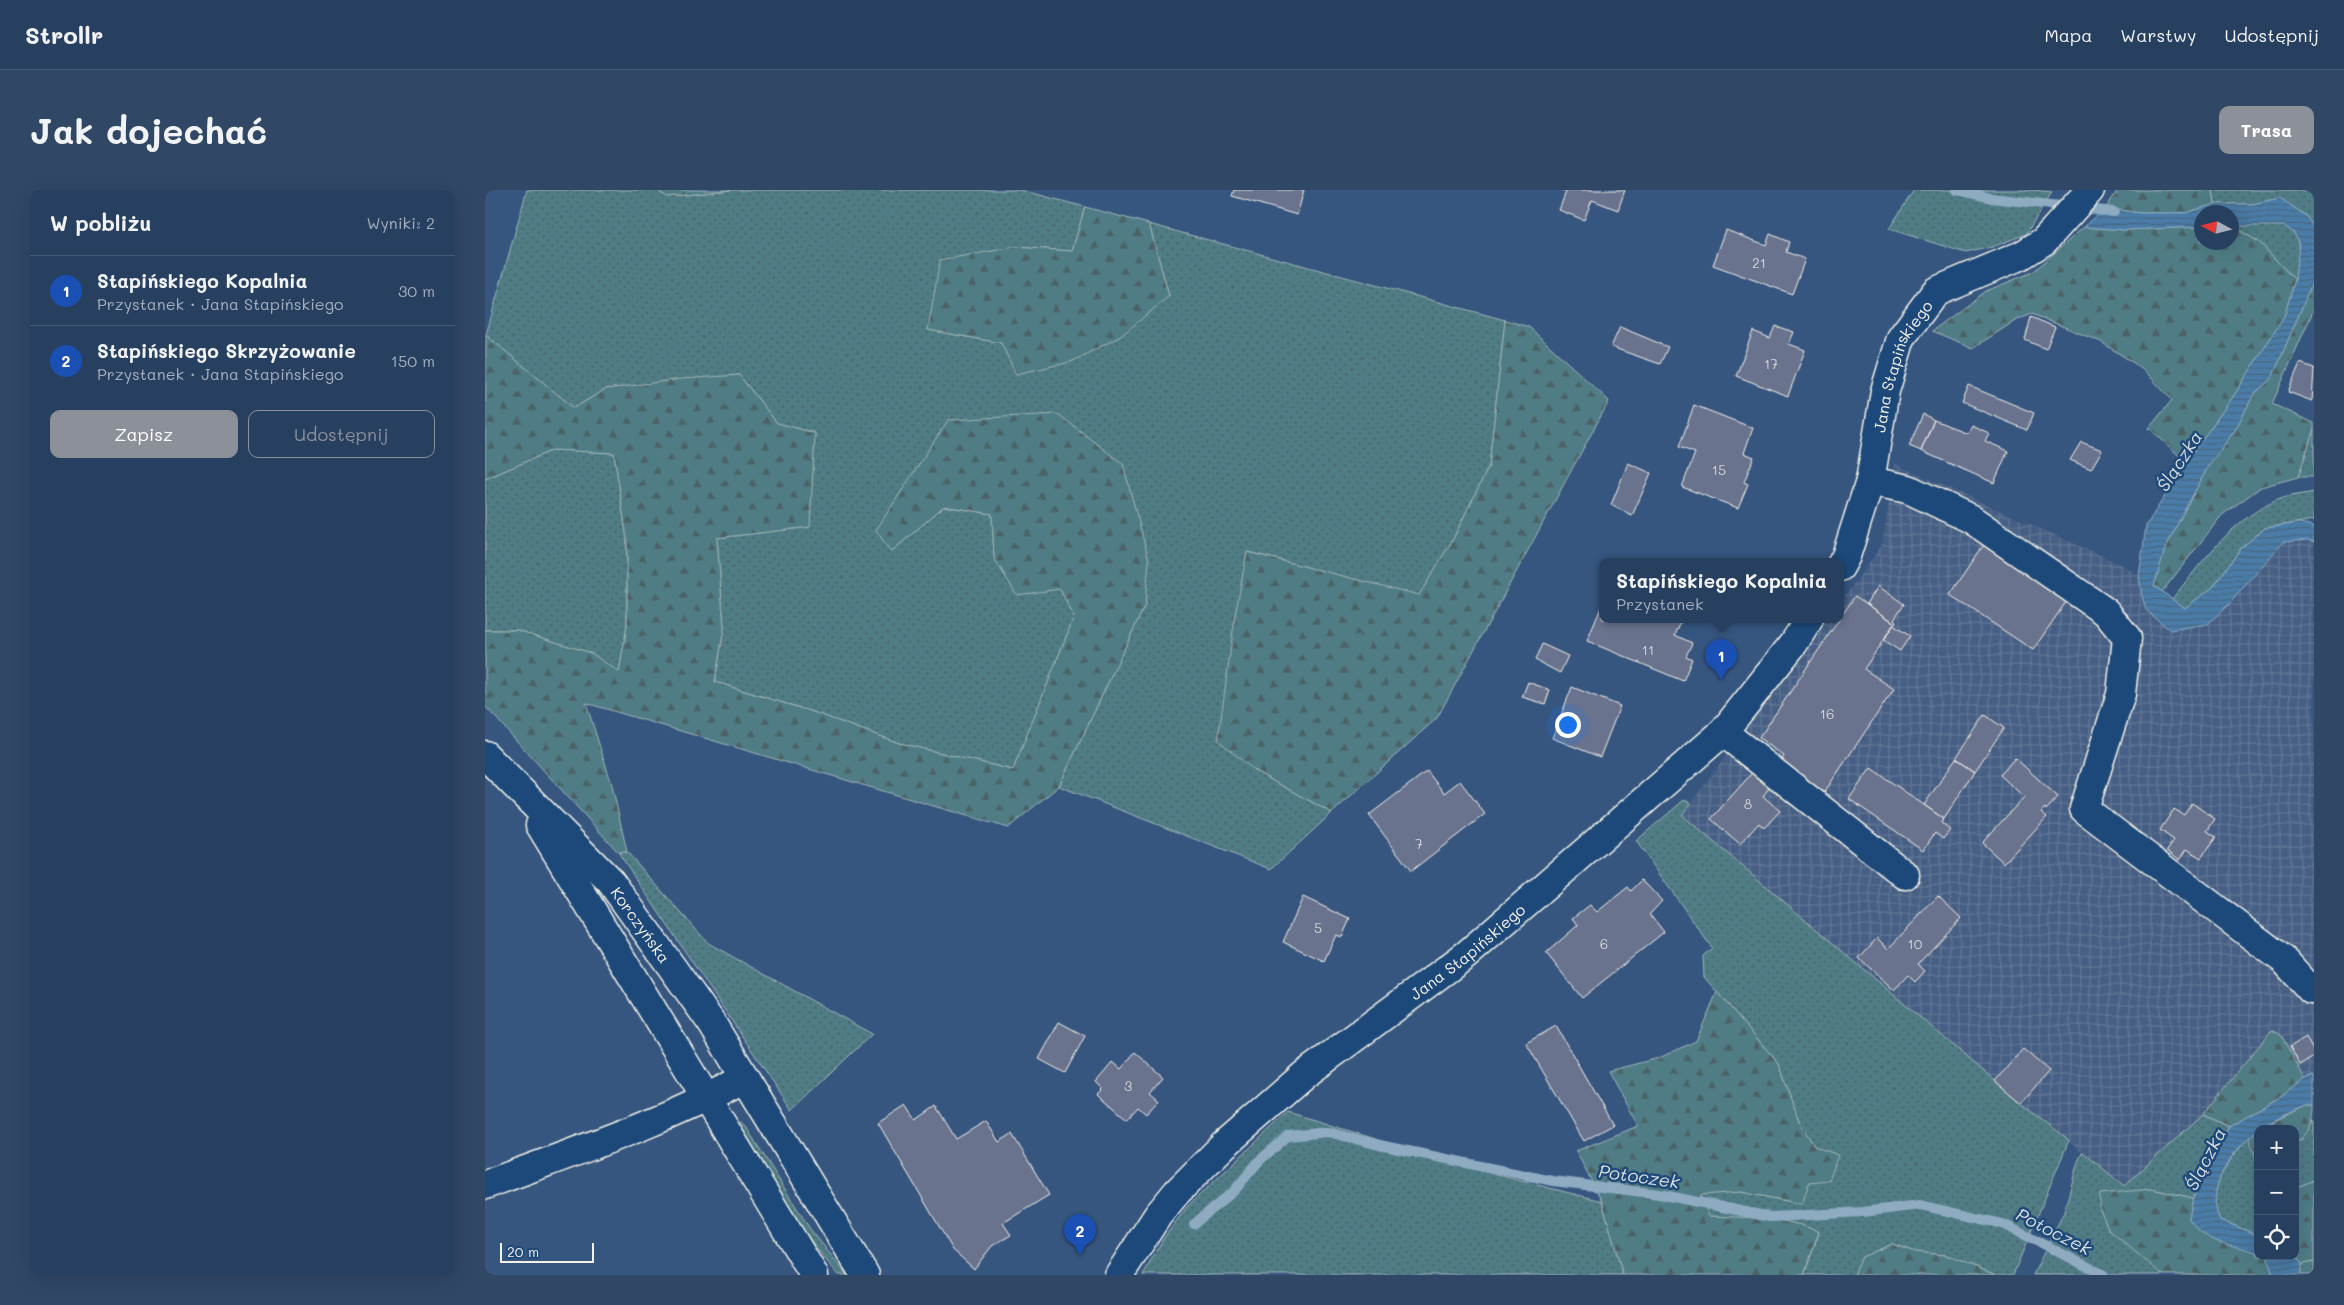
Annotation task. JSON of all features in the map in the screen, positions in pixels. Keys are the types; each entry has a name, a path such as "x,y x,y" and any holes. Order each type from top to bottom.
{"street":[{"name":"Jana Stapińskiego","path":"1844,560 1870,481 1885,391 1901,338 1936,291 2023,255 2044,241 2090,190"},
{"path":"1870,481 1908,489 1971,519 2105,612 2127,638 2127,647 2121,694 2084,809 2285,961 2311,990"},
{"name":"Jana Stapińskiego","path":"1119,1275 1158,1214 1223,1145 1304,1075 1466,955 1723,732 1795,643 1807,623"},
{"path":"1723,732 1905,875"},
{"name":"Korczyńska","path":"485,755 611,882 711,1022 865,1275"},
{"name":"Korczyńska","path":"517,787 814,1275"},
{"path":"485,1184 640,1128 707,1098 745,1078"}],"shaded area":[{"path":"2280,198 2306,216 2314,228 2314,279 2272,378 2254,394 2235,430 2209,465 2165,549 2154,586 2185,608 2213,587 2241,548 2265,528 2299,523 2314,526 2314,542 2308,540 2283,542 2231,602 2208,624 2170,630 2146,610 2142,596 2139,576 2146,526 2186,462 2233,397 2284,317 2295,280 2299,244 2294,233 2284,226 2239,226 2239,205 2212,205 2252,204"},
{"path":"2106,208 2140,213 2185,213 2194,210 2194,227 2125,230 2084,227"},
{"path":"1895,464 2120,564 2139,576 2142,596 2170,630 2231,602 2283,542 2308,540 2314,542 2314,1076 2305,1079 2281,1035 2272,1030 2203,1114 2124,1186 2021,1103 1682,815 1825,623 1844,623 1844,597 1882,545"},
{"path":"2314,1076 2314,1105 2307,1105 2265,1125 2254,1125 2254,1133 2240,1146 2232,1157 2224,1169 2219,1182 2216,1208 2220,1220 2254,1233 2254,1252 2220,1242 2204,1235 2189,1219 2193,1198 2229,1126 2282,1096 2305,1079"},
{"path":"2268,1260 2298,1260 2302,1264 2300,1275 2273,1275"}],"green space":[{"path":"527,190 656,190 668,197 731,190 1021,190 1085,207 1072,251 1016,247 928,330 1001,343 1169,296 1149,224 1505,320 1489,466 1452,541 1419,596 1248,552 1255,771 1332,813 1271,869 1059,786 1145,605 948,420 891,552 944,506 992,514 994,558 1060,589 1074,617 1013,770 899,743 813,712 715,682 724,628 717,538 809,527 815,433 777,423 739,375 606,389 574,408 486,335"},
{"path":"656,190 731,190 667,197"},
{"path":"1914,190 2033,190 2052,192 2026,234 1992,247 1966,253 1889,229"},
{"path":"2118,190 2213,190 2215,204 2194,205 2194,210 2185,213 2140,213 2106,208"},
{"path":"2213,190 2314,190 2314,228 2306,216 2280,198 2252,204 2215,204"},
{"path":"1085,207 1149,224 1169,296 1121,336 1071,362 1016,374 1001,343 928,330 940,260 1016,247 1072,251"},
{"path":"2272,224 2284,226 2291,230 2298,242 2295,280 2259,242 2239,230 2239,226"},
{"path":"2084,227 2125,230 2194,227 2194,250 2239,250 2239,230 2259,242 2295,280 2284,317 2233,397 2186,462 2149,428 2172,400 2143,369 2101,342 2032,314 2015,321 1973,348 1932,331 1986,291 2033,272"},
{"path":"2314,279 2314,309 2272,404 2314,423 2314,429 2298,477 2261,487 2222,515 2162,592 2154,586 2165,549 2209,465 2235,430 2254,394 2272,378"},
{"path":"1505,320 1529,327 1609,401 1437,718 1332,813 1255,771 1218,740 1235,616 1247,552 1419,595 1452,541 1489,466"},
{"path":"486,335 574,408 606,389 681,379 739,375 777,423 815,433 810,527 717,538 724,628 715,682 813,712 899,743 1013,770 1074,617 1060,589 1017,595 994,558 992,514 944,506 891,552 876,530 948,420 1058,414 1123,464 1149,560 1145,605 1059,786 1008,828 586,703 612,785 627,852 618,852 485,706 485,630 517,630 591,653 619,672 627,626 627,539 614,453 553,450 485,479"},
{"path":"2314,429 2314,477 2298,477"},
{"path":"553,450 614,453 627,539 627,626 619,673 590,653 517,630 485,630 485,479"},
{"path":"2314,492 2314,520 2265,528 2241,548 2213,587 2185,608 2172,599 2208,555 2235,527 2266,506 2283,498"},
{"path":"1684,800 1691,803 1682,815 2021,1103 2069,1140 2013,1275 1996,1275 1946,1255 1915,1252 1892,1244 1862,1257 1854,1275 1804,1275 1819,1233 1760,1219 1709,1216 1700,1194 1741,1192 1802,1204 1814,1146 1799,1121 1779,1064 1704,977 1703,956 1712,948 1636,841"},
{"path":"618,852 627,852 708,943 872,1034 792,1110"},
{"path":"1717,992 1779,1064 1799,1121 1814,1146 1838,1155 1829,1181 1809,1183 1802,1204 1741,1192 1700,1195 1709,1216 1779,1220 1819,1232 1804,1275 1623,1275 1602,1201 1576,1151 1638,1126 1608,1071 1659,1058 1696,1041"},
{"path":"2272,1030 2281,1035 2305,1079 2282,1096 2229,1126 2203,1114"},
{"path":"2307,1105 2314,1105 2312,1121 2308,1131 2299,1140 2299,1125 2266,1125"},
{"path":"1288,1112 1473,1169 1602,1201 1623,1275 1143,1275 1163,1239 1187,1207"},
{"path":"2203,1114 2229,1126 2193,1198 2151,1189 2134,1192 2163,1275 2033,1275 2064,1212 2078,1161 2083,1152 2124,1186"},
{"path":"2314,1120 2314,1180 2299,1186 2299,1140 2302,1139"},
{"path":"737,1122 741,1122 746,1127 810,1229 847,1275 839,1275 796,1221"},
{"path":"2254,1133 2254,1152 2249,1137"},
{"path":"2249,1137 2254,1148 2254,1233 2220,1220 2216,1208 2217,1186 2221,1175"},
{"path":"2314,1180 2314,1262 2302,1264 2298,1260 2299,1186"},
{"path":"2151,1189 2193,1198 2189,1219 2254,1251 2254,1260 2268,1260 2273,1275 2163,1275 2109,1230 2100,1210 2100,1194"},
{"path":"1892,1244 1915,1252 1946,1255 1996,1275 1854,1275 1862,1257"},
{"path":"2314,1262 2314,1275 2300,1275 2302,1264"}],"building":[{"path":"1234,190 1304,190 1297,215 1232,196"},
{"path":"1561,190 1625,190 1618,210 1592,200 1584,220 1559,210 1566,192"},
{"path":"1726,230 1766,245 1770,234 1789,242 1786,252 1805,259 1792,294 1713,265"},
{"path":"2031,317 2055,327 2046,349 2025,340"},
{"path":"1775,326 1794,332 1789,344 1805,350 1788,396 1736,376 1753,331 1770,338"},
{"path":"1620,327 1668,347 1660,364 1611,347"},
{"path":"2300,363 2314,368 2312,401 2288,392"},
{"path":"1969,386 2034,413 2027,430 1962,403"},
{"path":"1694,405 1753,428 1744,453 1754,457 1744,482 1748,484 1738,508 1682,487 1695,453 1679,447"},
{"path":"1923,414 1934,420 1921,451 1909,446"},
{"path":"1934,420 1967,433 1971,425 1989,433 1985,441 2008,451 1994,483 1921,451"},
{"path":"2081,442 2102,450 2091,469 2070,460"},
{"path":"1628,463 1651,473 1632,516 1611,505"},
{"path":"1985,543 2068,599 2033,650 1950,595"},
{"path":"1878,586 1904,604 1894,619 1895,623 1867,604"},
{"path":"1855,596 1895,623 1864,669 1894,689 1821,797 1777,767 1784,756 1759,738 1837,623 1844,623 1844,612"},
{"path":"1599,612 1599,623 1680,623 1675,635 1692,643 1686,656 1692,659 1683,681 1587,641"},
{"path":"1893,625 1910,636 1900,651 1883,640"},
{"path":"1542,644 1568,656 1560,673 1535,660"},
{"path":"1528,682 1550,690 1545,704 1522,697"},
{"path":"1572,687 1620,706 1600,757 1552,738"},
{"path":"1985,715 2004,728 1975,771 1956,758"},
{"path":"1956,758 1975,771 1944,819 1924,805"},
{"path":"2015,758 2058,797 2046,810 2045,808 2041,812 2047,817 2004,863 1982,843 2024,797 2000,775"},
{"path":"1871,768 1944,819 1941,823 1950,830 1943,839 1935,833 1923,850 1849,799"},
{"path":"1427,771 1444,793 1460,781 1485,814 1411,871 1369,815"},
{"path":"1752,773 1769,788 1763,796 1780,811 1764,828 1759,823 1740,844 1711,819"},
{"path":"2192,803 2215,819 2207,831 2216,837 2201,858 2187,849 2180,860 2167,850 2174,840 2160,830 2174,809 2184,815"},
{"path":"1642,880 1662,901 1650,914 1664,932 1582,998 1546,953 1578,925 1573,918 1590,905 1597,912 1628,887 1631,891"},
{"path":"1938,896 1961,918 1918,964 1925,971 1915,982 1908,975 1894,990 1859,958 1877,938 1888,949"},
{"path":"1303,897 1350,919 1342,937 1336,935 1324,961 1283,942"},
{"path":"1059,1022 1085,1036 1065,1073 1039,1059"},
{"path":"1556,1026 1613,1125 1584,1141 1526,1043"},
{"path":"2306,1037 2314,1051 2314,1057 2300,1065 2290,1047"},
{"path":"2023,1049 2049,1071 2021,1103 1995,1081"},
{"path":"1135,1052 1163,1077 1150,1092 1159,1100 1146,1114 1138,1107 1127,1119 1098,1094 1103,1089 1096,1082 1113,1062 1121,1069"},
{"path":"906,1105 916,1120 936,1106 956,1139 986,1121 999,1142 1012,1134 1049,1195 1003,1223 1011,1235 992,1246 974,1269 953,1250 878,1123"}],"waterway":[{"name":"Ślączka","path":"1957,190 1991,198 2114,212"},
{"name":"Potoczek","path":"1194,1224 1234,1191 1259,1161 1288,1136 1328,1132 1379,1145 1553,1181 1659,1194 1770,1217 1863,1212 1920,1205 2003,1224 2104,1275"}],"place":[{"name":"Stapińskiego Kopalnia","path":"1721,680"},
{"name":"Stapińskiego Skrzyżowanie","path":"1080,1255"}]}
